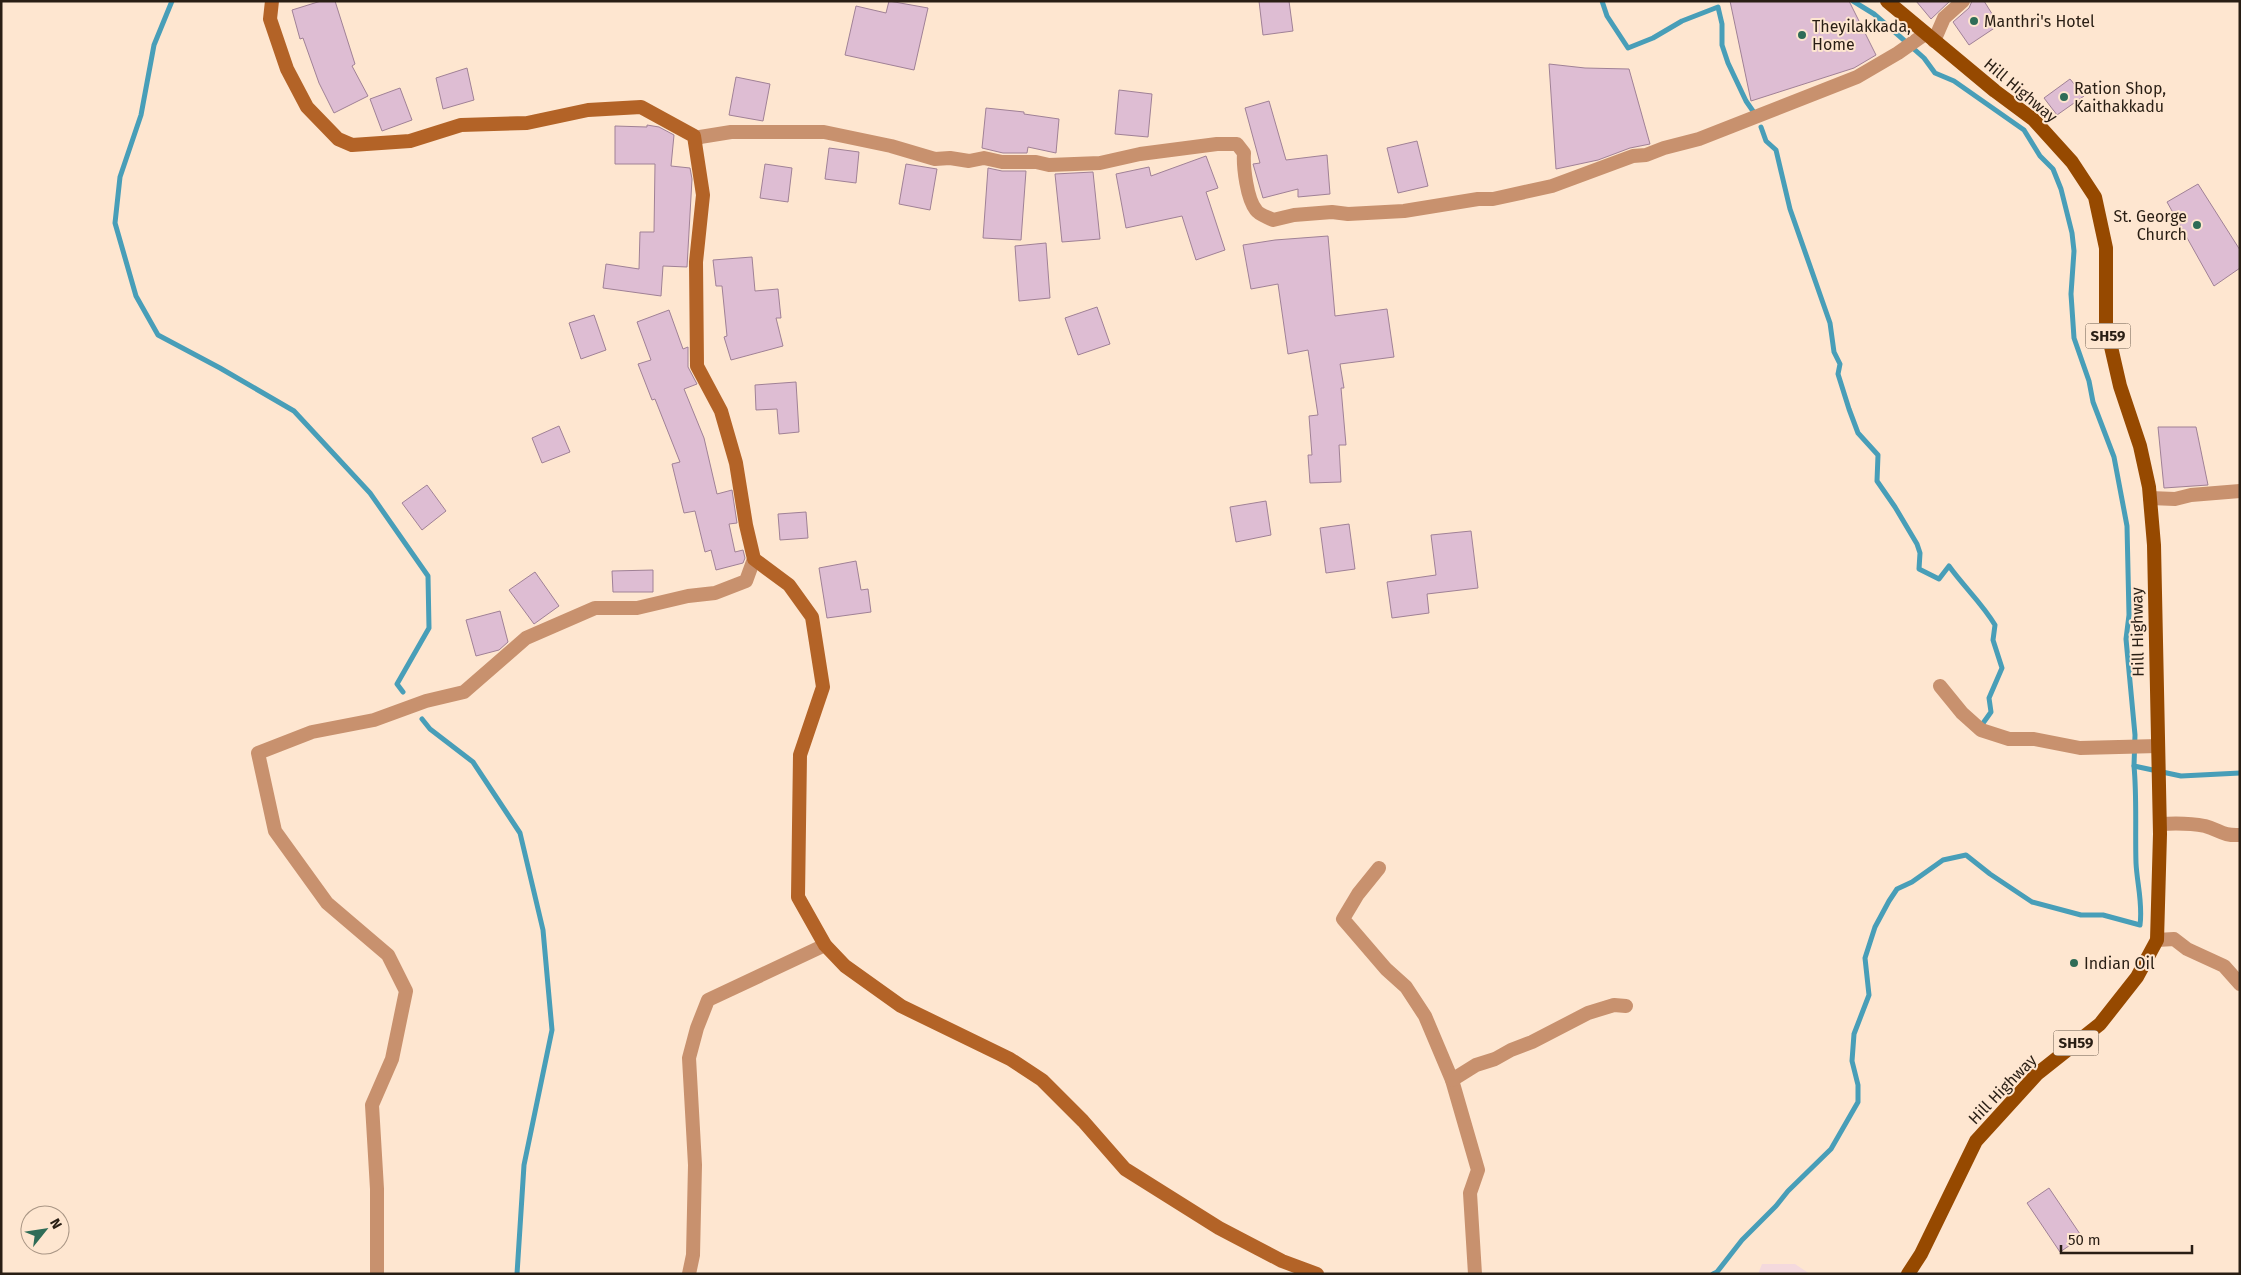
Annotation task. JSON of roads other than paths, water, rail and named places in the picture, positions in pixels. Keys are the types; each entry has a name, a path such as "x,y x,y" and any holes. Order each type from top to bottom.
{"main road":[{"path":"272,1 270,19 287,69 306,107 338,139 352,145 410,141 461,125 527,123 588,110 641,107 694,136 703,194 696,262 697,366 722,411 736,463 746,525 754,559 789,585 812,617 824,686 800,755 798,897 825,945 845,966 901,1006 1010,1059 1042,1080 1083,1121 1125,1169 1219,1228 1282,1261 1317,1274"},
{"name":"Hill Highway","path":"1887,1 1930,38 2034,120 2072,162 2095,198 2106,248 2106,325 2120,386 2140,446 2150,498 2154,545 2160,824 2156,940 2137,977 2100,1024 2037,1074 1976,1141 1921,1254 1908,1274"}],"street":[{"path":"694,141 700,137 731,132 824,132 891,146 935,159 950,158 969,161 984,158 1002,162 1036,162 1049,165 1118,161 1140,154 1217,144 1237,144 1244,153 1243,167 1249,196 1256,211 1273,220 1294,215 1332,212 1348,214 1404,211 1531,192 1585,175 1597,168 1633,156 1646,155 1699,139 1857,77 1930,38 1944,18 1962,1"},
{"path":"2150,498 2175,499 2191,495 2240,491"},
{"path":"377,1274 377,1189 372,1106 392,1058 406,991 388,955 327,903 275,831 258,753 312,732 374,720 426,701 464,692 526,638 595,608 637,608 688,596 715,593 746,581 754,559"},
{"path":"1940,686 1962,713 1981,730 2008,740 2034,739 2080,748 2158,752"},
{"path":"2160,824 2182,823 2207,827 2228,836 2240,835"},
{"path":"1379,868 1358,894 1343,919 1386,969 1406,987 1425,1016 1452,1080 1478,1170 1470,1193 1474,1274"},
{"path":"2156,940 2174,939 2187,949 2224,966 2240,984"},
{"path":"689,1274 693,1254 695,1165 689,1058 697,1028 708,1000 825,945"},
{"path":"1452,1080 1476,1065 1495,1059 1532,1042 1588,1012 1614,1006 1626,1006"}],"waterway":[{"path":"172,1 154,45 141,115 120,177 115,223 136,296 158,335 294,411 370,493 428,576 429,628 397,684 403,692"},
{"path":"1602,1 1607,16 1628,48 1653,38 1682,21 1718,7 1722,24 1722,45 1728,63 1746,101 1755,114"},
{"path":"1853,1 1874,14 1897,34 1924,58 1935,73 1954,81 2024,130 2040,156 2053,169 2061,189 2072,233 2074,251 2071,294 2074,338 2089,381 2093,402 2114,457 2127,526 2129,615 2126,639 2135,735 2134,766 2181,776 2240,773"},
{"path":"1761,127 1766,141 1776,150 1790,209 1830,323 1834,352 1840,364 1838,374 1849,409 1858,433 1878,455 1877,481 1917,544 1920,553 1919,569 1939,579 1949,566 1995,625 1993,640 2002,668 1989,698 1991,712 1981,726"},
{"path":"422,719 430,729 473,762 520,833 543,930 552,1030 524,1165 517,1274"},
{"path":"1713,1274 1717,1272 1742,1240 1776,1206 1788,1191 1831,1149 1858,1102 1858,1085 1852,1061 1854,1034 1869,995 1865,958 1875,927 1897,889 1912,882 1943,860 1966,855 1990,874 2032,902 2081,915 2103,915 2140,925 2140,901 2136,863 2134,766"}],"place":[{"name":"Manthri's Hotel","path":"1974,21"},
{"name":"Theyilakkada, Home","path":"1802,35"},
{"name":"Ration Shop, Kaithakkadu","path":"2064,97"},
{"name":"St. George Church","path":"2197,225"},
{"name":"Indian Oil","path":"2074,963"}]}
